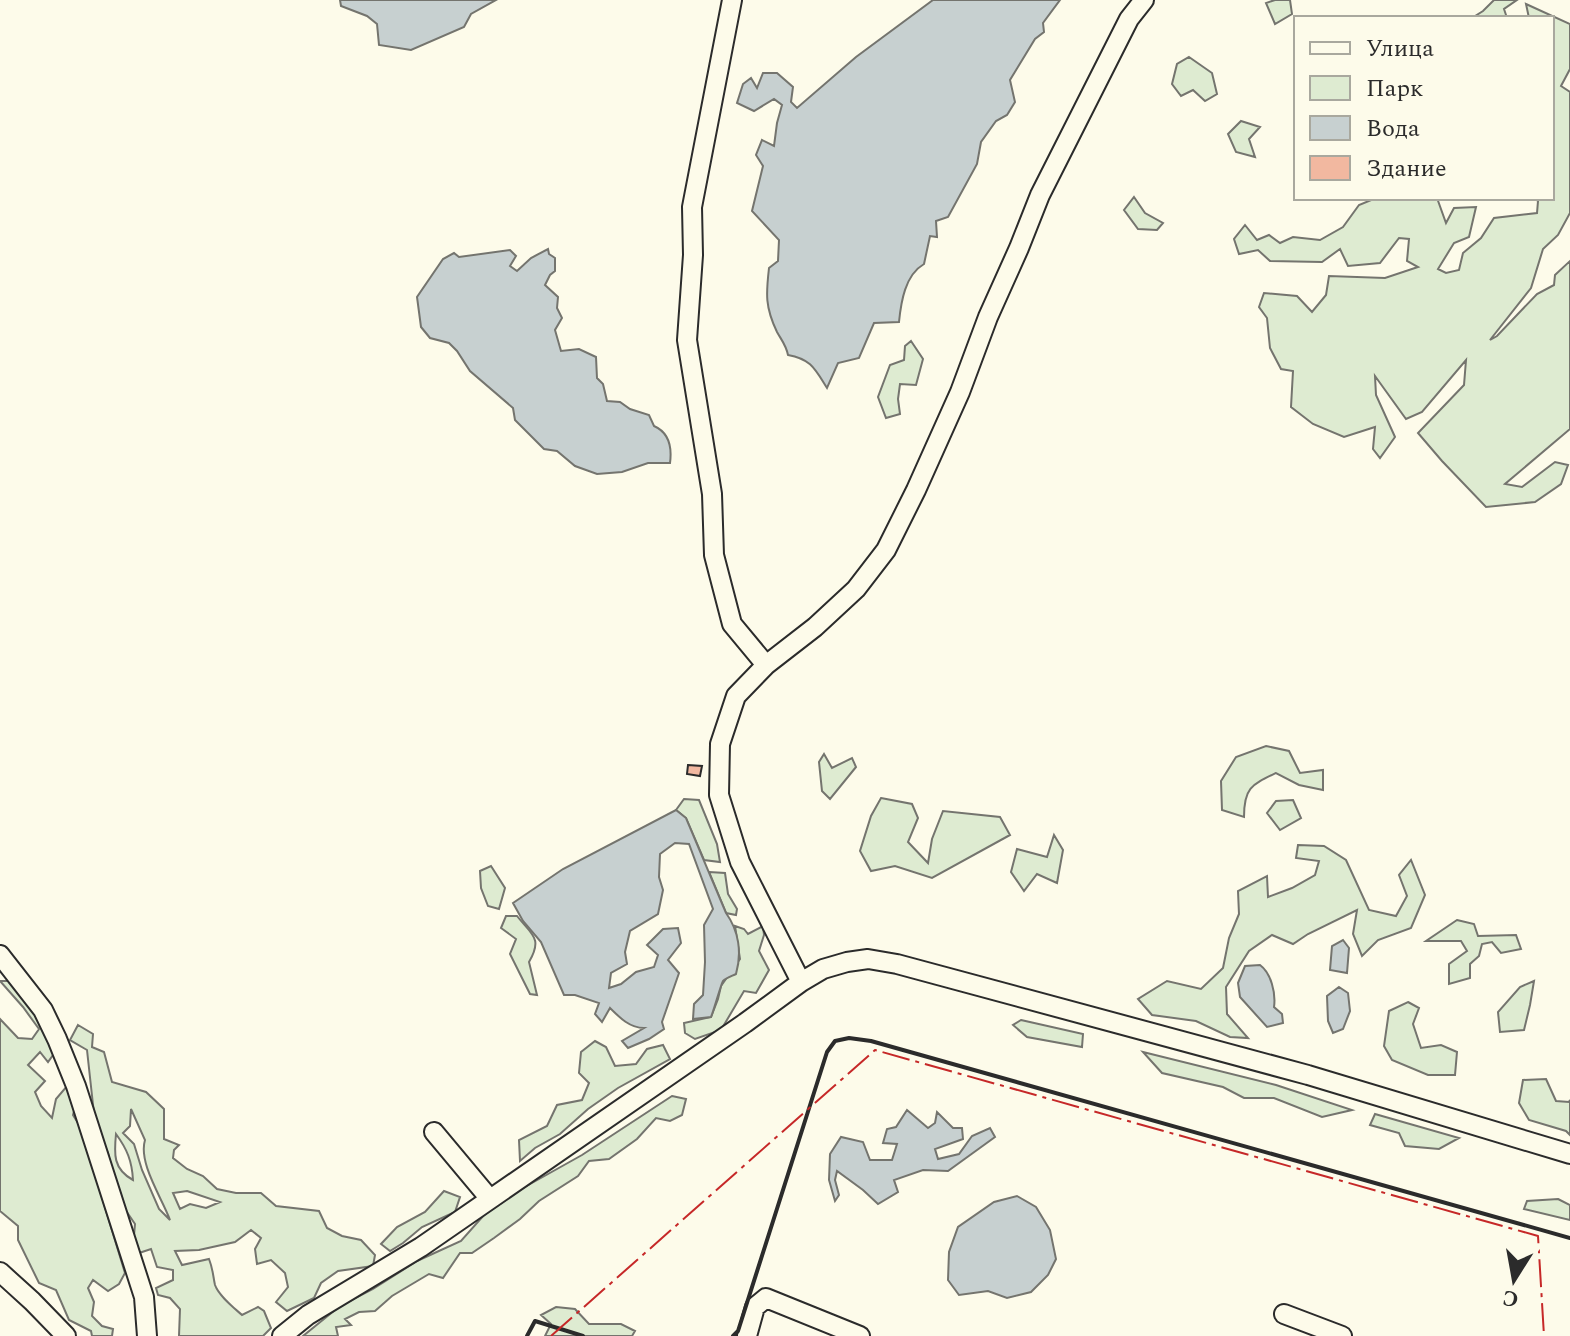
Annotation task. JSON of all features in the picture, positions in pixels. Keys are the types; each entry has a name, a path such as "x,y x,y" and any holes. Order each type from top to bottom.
{"street":[{"path":"732,0 692,207 693,255 687,340 712,494 714,555 732,624 766,665"},
{"path":"801,982 740,862 719,795 720,744 736,696 766,665 815,627 856,589 886,550 960,392 1040,195 1129,19 1144,0"},
{"path":"0,955 43,1010 76,1086 144,1297 147,1336"},
{"path":"282,1336 308,1315 421,1247 801,982 823,969 868,959 897,964 1308,1075 1570,1154"},
{"path":"434,1132 490,1199"},
{"path":"0,1272 66,1336"},
{"path":"747,1336 755,1307 766,1298 860,1336"},
{"path":"1284,1314 1342,1336"}],"green space":[{"path":"1290,0 1292,14 1275,24 1266,3"},
{"path":"1494,0 1517,0 1504,9 1506,16 1475,16"},
{"path":"1526,4 1552,16 1529,16"},
{"path":"1554,17 1570,24 1570,69 1561,86 1570,92 1570,213 1558,235 1543,249 1531,288 1490,340 1537,294 1554,285 1555,275 1570,261 1570,429 1505,484 1522,487 1555,462 1568,465 1561,484 1535,502 1486,507 1418,433 1464,385 1466,360 1422,412 1406,419 1375,376 1376,395 1395,437 1380,458 1373,449 1375,427 1344,437 1313,424 1291,407 1293,371 1281,369 1270,348 1267,318 1259,307 1264,293 1297,296 1312,312 1326,295 1329,276 1385,278 1418,267 1407,261 1409,239 1399,238 1380,263 1348,266 1340,249 1322,262 1270,261 1258,250 1239,254 1234,239 1245,225 1257,240 1269,235 1280,243 1293,237 1320,240 1343,227 1359,205 1371,200 1438,200 1446,223 1454,208 1476,207 1469,237 1454,243 1438,269 1446,273 1459,270 1463,253 1481,238 1494,218 1537,213 1538,201 1554,200"},
{"path":"1189,57 1212,73 1217,94 1205,101 1193,90 1181,96 1172,84 1177,64"},
{"path":"1241,121 1260,127 1249,139 1255,157 1236,152 1228,134"},
{"path":"1134,197 1145,213 1163,223 1157,230 1138,229 1124,210"},
{"path":"911,341 923,359 916,385 900,384 900,414 886,418 878,397 890,365 904,360 905,346"},
{"path":"1266,746 1289,751 1300,773 1323,770 1323,790 1299,785 1276,773 1260,781 1248,793 1244,817 1222,810 1221,781 1236,757"},
{"path":"824,754 832,768 852,758 856,767 830,799 822,791 819,762"},
{"path":"881,798 912,804 918,818 908,842 928,863 932,839 943,811 1000,817 1010,835 932,878 895,866 871,871 860,851 871,816"},
{"path":"684,799 699,800 717,844 720,862 704,860 686,818 676,810"},
{"path":"1293,800 1301,818 1280,830 1267,813 1276,801"},
{"path":"1054,835 1063,850 1057,883 1037,874 1024,891 1011,872 1017,849 1047,857"},
{"path":"1298,845 1324,846 1346,860 1369,910 1396,916 1407,896 1399,875 1411,860 1425,895 1411,928 1378,940 1362,956 1353,934 1357,910 1293,944 1272,935 1249,951 1226,987 1227,1014 1248,1038 1230,1037 1196,1021 1152,1015 1138,999 1167,981 1201,989 1223,968 1229,938 1239,914 1238,891 1267,876 1268,897 1315,875 1319,861 1296,858"},
{"path":"491,866 505,888 499,909 488,906 481,888 480,871"},
{"path":"709,872 725,873 728,894 737,909 736,915 726,913"},
{"path":"506,916 517,916 534,937 535,947 529,962 537,995 530,994 510,954 516,939 501,928"},
{"path":"1457,920 1474,924 1478,936 1516,935 1521,949 1501,953 1492,942 1482,944 1479,956 1470,964 1470,978 1449,984 1449,964 1467,951 1461,941 1426,941"},
{"path":"735,926 748,934 763,926 764,935 759,951 769,970 756,993 744,991 721,1030 695,1039 685,1033 684,1023 711,1017 721,986 740,959"},
{"path":"0,981 15,981 58,1048 48,1062 40,1052 28,1065 45,1081 35,1092 41,1106 52,1118 56,1099 67,1086 77,1099 73,1115 92,1145 100,1191 125,1273 119,1284 108,1291 93,1280 88,1288 94,1302 92,1316 102,1326 113,1329 112,1336 92,1336 91,1331 69,1320 56,1290 39,1283 18,1240 18,1226 0,1211 0,1019 18,1038 32,1039 39,1029"},
{"path":"1534,981 1524,1030 1500,1032 1498,1012 1520,987"},
{"path":"1408,1002 1419,1008 1413,1024 1421,1048 1441,1045 1457,1052 1455,1075 1428,1075 1392,1060 1384,1046 1389,1011"},
{"path":"1021,1020 1083,1034 1082,1047 1027,1037 1013,1025"},
{"path":"78,1025 93,1034 92,1047 104,1052 112,1082 146,1092 164,1109 164,1139 179,1145 174,1150 173,1158 187,1169 203,1176 217,1189 261,1193 276,1206 319,1211 327,1228 342,1236 361,1240 375,1255 373,1266 338,1271 321,1283 314,1298 287,1311 276,1302 288,1287 285,1273 271,1260 257,1264 255,1249 261,1238 251,1230 235,1242 199,1250 175,1251 182,1265 209,1259 215,1285 223,1297 242,1315 258,1307 264,1311 271,1328 263,1336 179,1336 180,1309 170,1298 158,1295 156,1288 173,1280 173,1270 157,1267 151,1249 139,1253 133,1247 135,1224 118,1199 108,1153 95,1123 87,1050 70,1040","holes":["131,1109 145,1140 148,1170 170,1220 159,1209 134,1144 123,1133 130,1126","116,1134 128,1156 133,1180 118,1166","187,1191 220,1202 206,1208 190,1204 180,1209 173,1193"]},
{"path":"595,1041 606,1047 615,1066 636,1064 647,1049 663,1045 670,1059 618,1088 520,1161 519,1140 547,1126 557,1105 582,1100 589,1083 579,1073 581,1052"},
{"path":"1143,1052 1276,1085 1352,1110 1322,1117 1274,1098 1244,1098 1223,1087 1162,1073"},
{"path":"1546,1079 1556,1101 1570,1100 1570,1135 1529,1120 1519,1103 1523,1080"},
{"path":"672,1096 686,1099 682,1115 670,1121 656,1118 637,1139 609,1159 589,1161 578,1176 539,1201 494,1238 472,1253 460,1253 443,1278 429,1274 392,1296 375,1311 359,1312 345,1319 351,1325 336,1327 338,1336 303,1336 340,1306 417,1261 461,1241 484,1215 523,1188 582,1155"},
{"path":"1375,1114 1459,1138 1439,1149 1405,1146 1399,1133 1370,1125"},
{"path":"444,1191 460,1197 455,1212 422,1227 390,1251 381,1244 397,1227 425,1212"},
{"path":"1558,1199 1570,1205 1570,1220 1524,1209 1527,1201"},
{"path":"556,1307 575,1309 589,1324 621,1324 635,1331 632,1336 545,1336 551,1324 541,1315"}],"water":[{"path":"340,0 496,0 471,14 464,27 411,50 379,45 377,24 367,16 341,6"},
{"path":"933,0 1060,0 1043,23 1044,32 1035,39 1010,80 1015,102 981,142 977,164 948,217 936,221 937,237 930,236 924,264 908,282 899,322 874,323 859,358 838,363 827,388 807,362 788,355 773,323 768,308 767,285 769,268 778,261 779,240 752,211 763,166 756,155 762,140 774,146 782,105 774,99 754,111 737,103 743,84 751,78 757,88 763,73 777,73 793,87 791,102 797,108 856,57"},
{"path":"548,249 555,258 555,271 545,285 558,297 557,308 562,318 555,330 561,351 579,349 596,357 597,378 603,384 607,401 620,402 649,415 654,426 664,433 669,442 670,463 648,463 622,472 597,474 575,466 557,451 544,449 515,420 513,408 470,371 449,343 430,338 421,327 417,297 443,259 454,253 459,257 510,250 516,256 510,266 517,271 531,258"},
{"path":"676,810 686,818 734,927 739,950 738,966 736,974 723,981 711,1017 693,1019 694,1004 703,995 704,925 713,909 689,844 675,843 660,854 659,877 663,890 658,914 630,931 625,952 627,964 611,973 609,988 621,984 636,972 654,967 658,955 647,945 663,929 678,928 681,943 668,960 679,973 662,1022 664,1029 628,1048 622,1041 644,1028 621,1019 610,1008 602,1022 595,1014 599,1003 575,995 564,995 541,942 513,903 563,869"},
{"path":"1343,940 1349,948 1347,973 1330,970 1332,946"},
{"path":"1260,965 1272,984 1274,1007 1282,1014 1283,1023 1267,1027 1240,997 1238,983 1245,966"},
{"path":"1339,987 1348,993 1350,1011 1343,1029 1333,1033 1328,1021 1327,996"},
{"path":"907,1110 928,1128 935,1123 937,1112 953,1128 962,1128 963,1139 935,1149 938,1159 959,1154 972,1136 990,1128 995,1137 948,1171 923,1170 894,1180 898,1192 878,1204 837,1171 835,1180 839,1195 835,1201 829,1180 830,1154 841,1137 863,1142 870,1160 892,1160 897,1144 883,1143 887,1129 896,1127"},
{"path":"1017,1196 1036,1207 1050,1230 1056,1259 1048,1275 1031,1292 1007,1298 988,1291 959,1295 948,1280 949,1252 958,1227 994,1202"}],"building":[{"path":"688,765 702,766 700,776 687,774"}],"wall":[{"path":"733,1336 738,1331 827,1052 835,1041 849,1038 871,1041 1570,1238"},
{"path":"527,1336 535,1321 583,1336"}],"power":[{"path":"551,1336 875,1050 1538,1236 1544,1336"}]}
